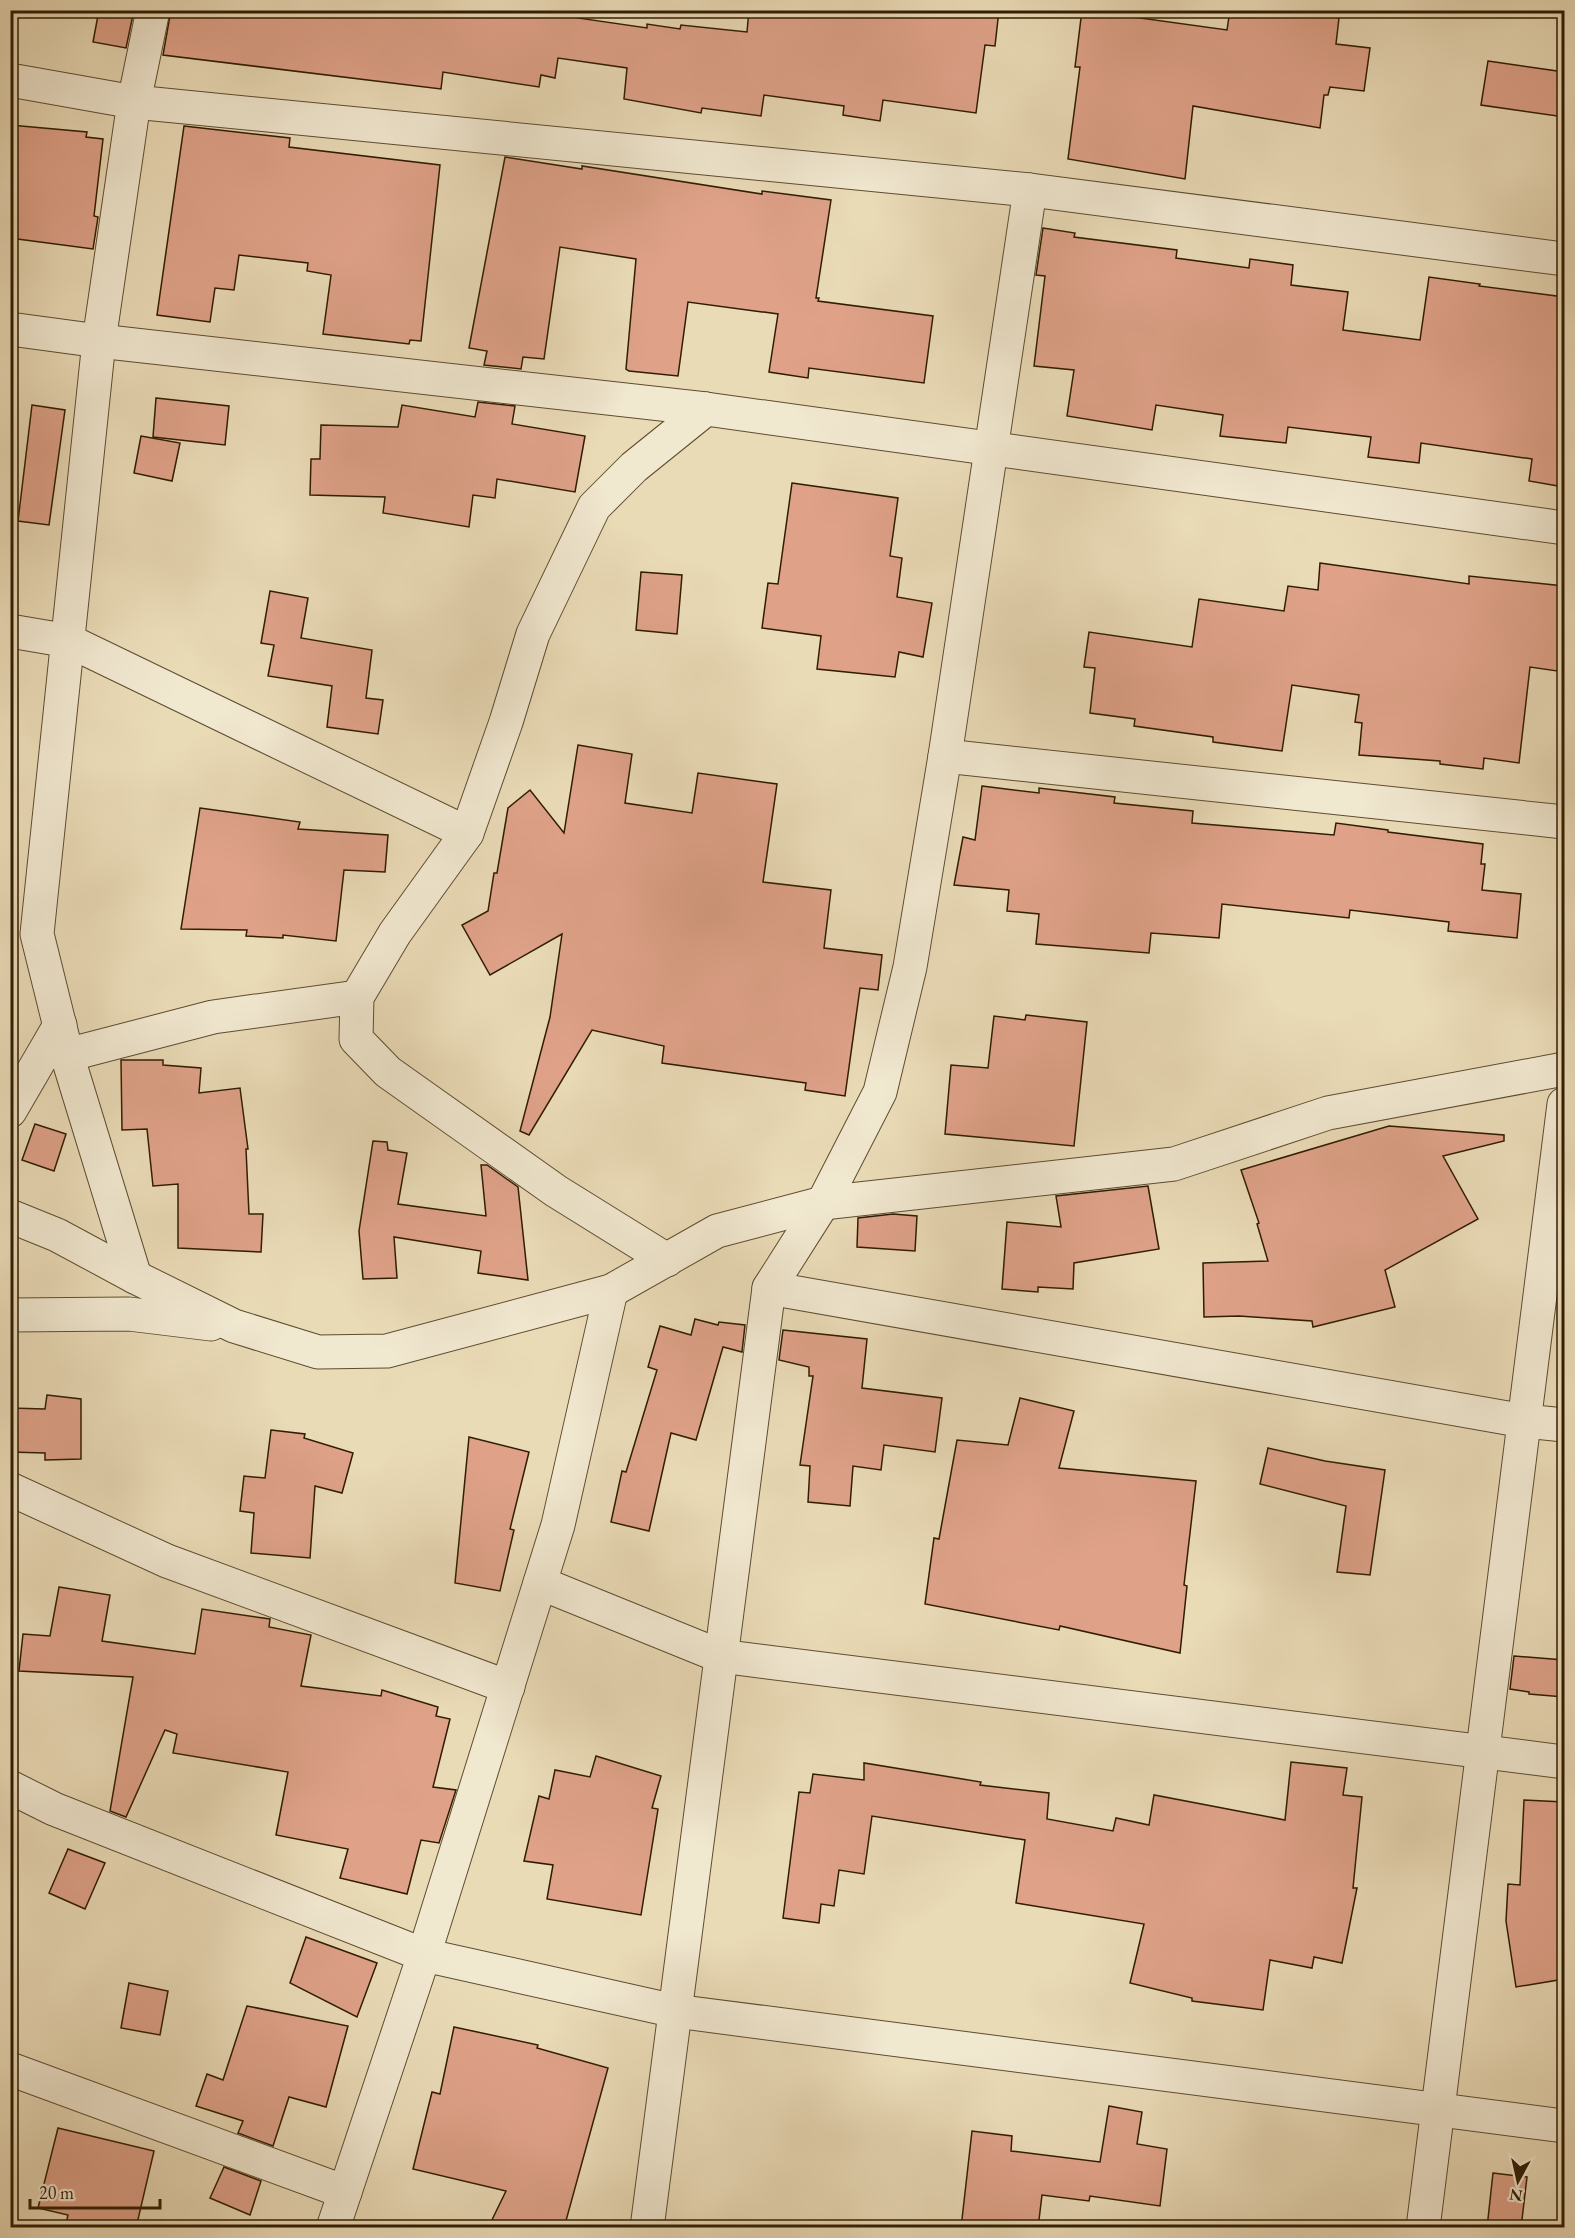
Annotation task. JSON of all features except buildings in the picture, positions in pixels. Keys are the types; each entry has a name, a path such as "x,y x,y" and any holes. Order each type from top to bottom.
{"street":[{"path":"135,1277 63,1040 24,929 69,641 99,341 134,102 153,10"},
{"path":"10,80 134,102 1030,190 1564,259"},
{"path":"647,2228 769,1288 823,1203 880,1092 910,967 945,756 1030,190"},
{"path":"10,329 706,409 1564,528"},
{"path":"667,1260 556,1191 388,1072 356,1039 357,997 395,933 467,833 506,722 533,634 594,507 634,467 706,409"},
{"path":"10,631 69,641 467,833"},
{"path":"945,756 1564,822"},
{"path":"10,1111 63,1040 357,997"},
{"path":"10,1216 57,1235 234,1326 318,1352 387,1351 611,1291 717,1231 823,1203 1174,1164 1328,1113 1564,1069"},
{"path":"1424,2228 1437,2109 1564,1104"},
{"path":"769,1288 1524,1421 1564,1425"},
{"path":"333,2228 424,1954 558,1525 611,1291"},
{"path":"10,1315 129,1314 234,1326"},
{"path":"10,1489 167,1561 508,1687"},
{"path":"540,1583 720,1656 1564,1762"},
{"path":"10,1787 54,1809 424,1954 675,2011 1564,2126"},
{"path":"10,2069 345,2192"}]}
